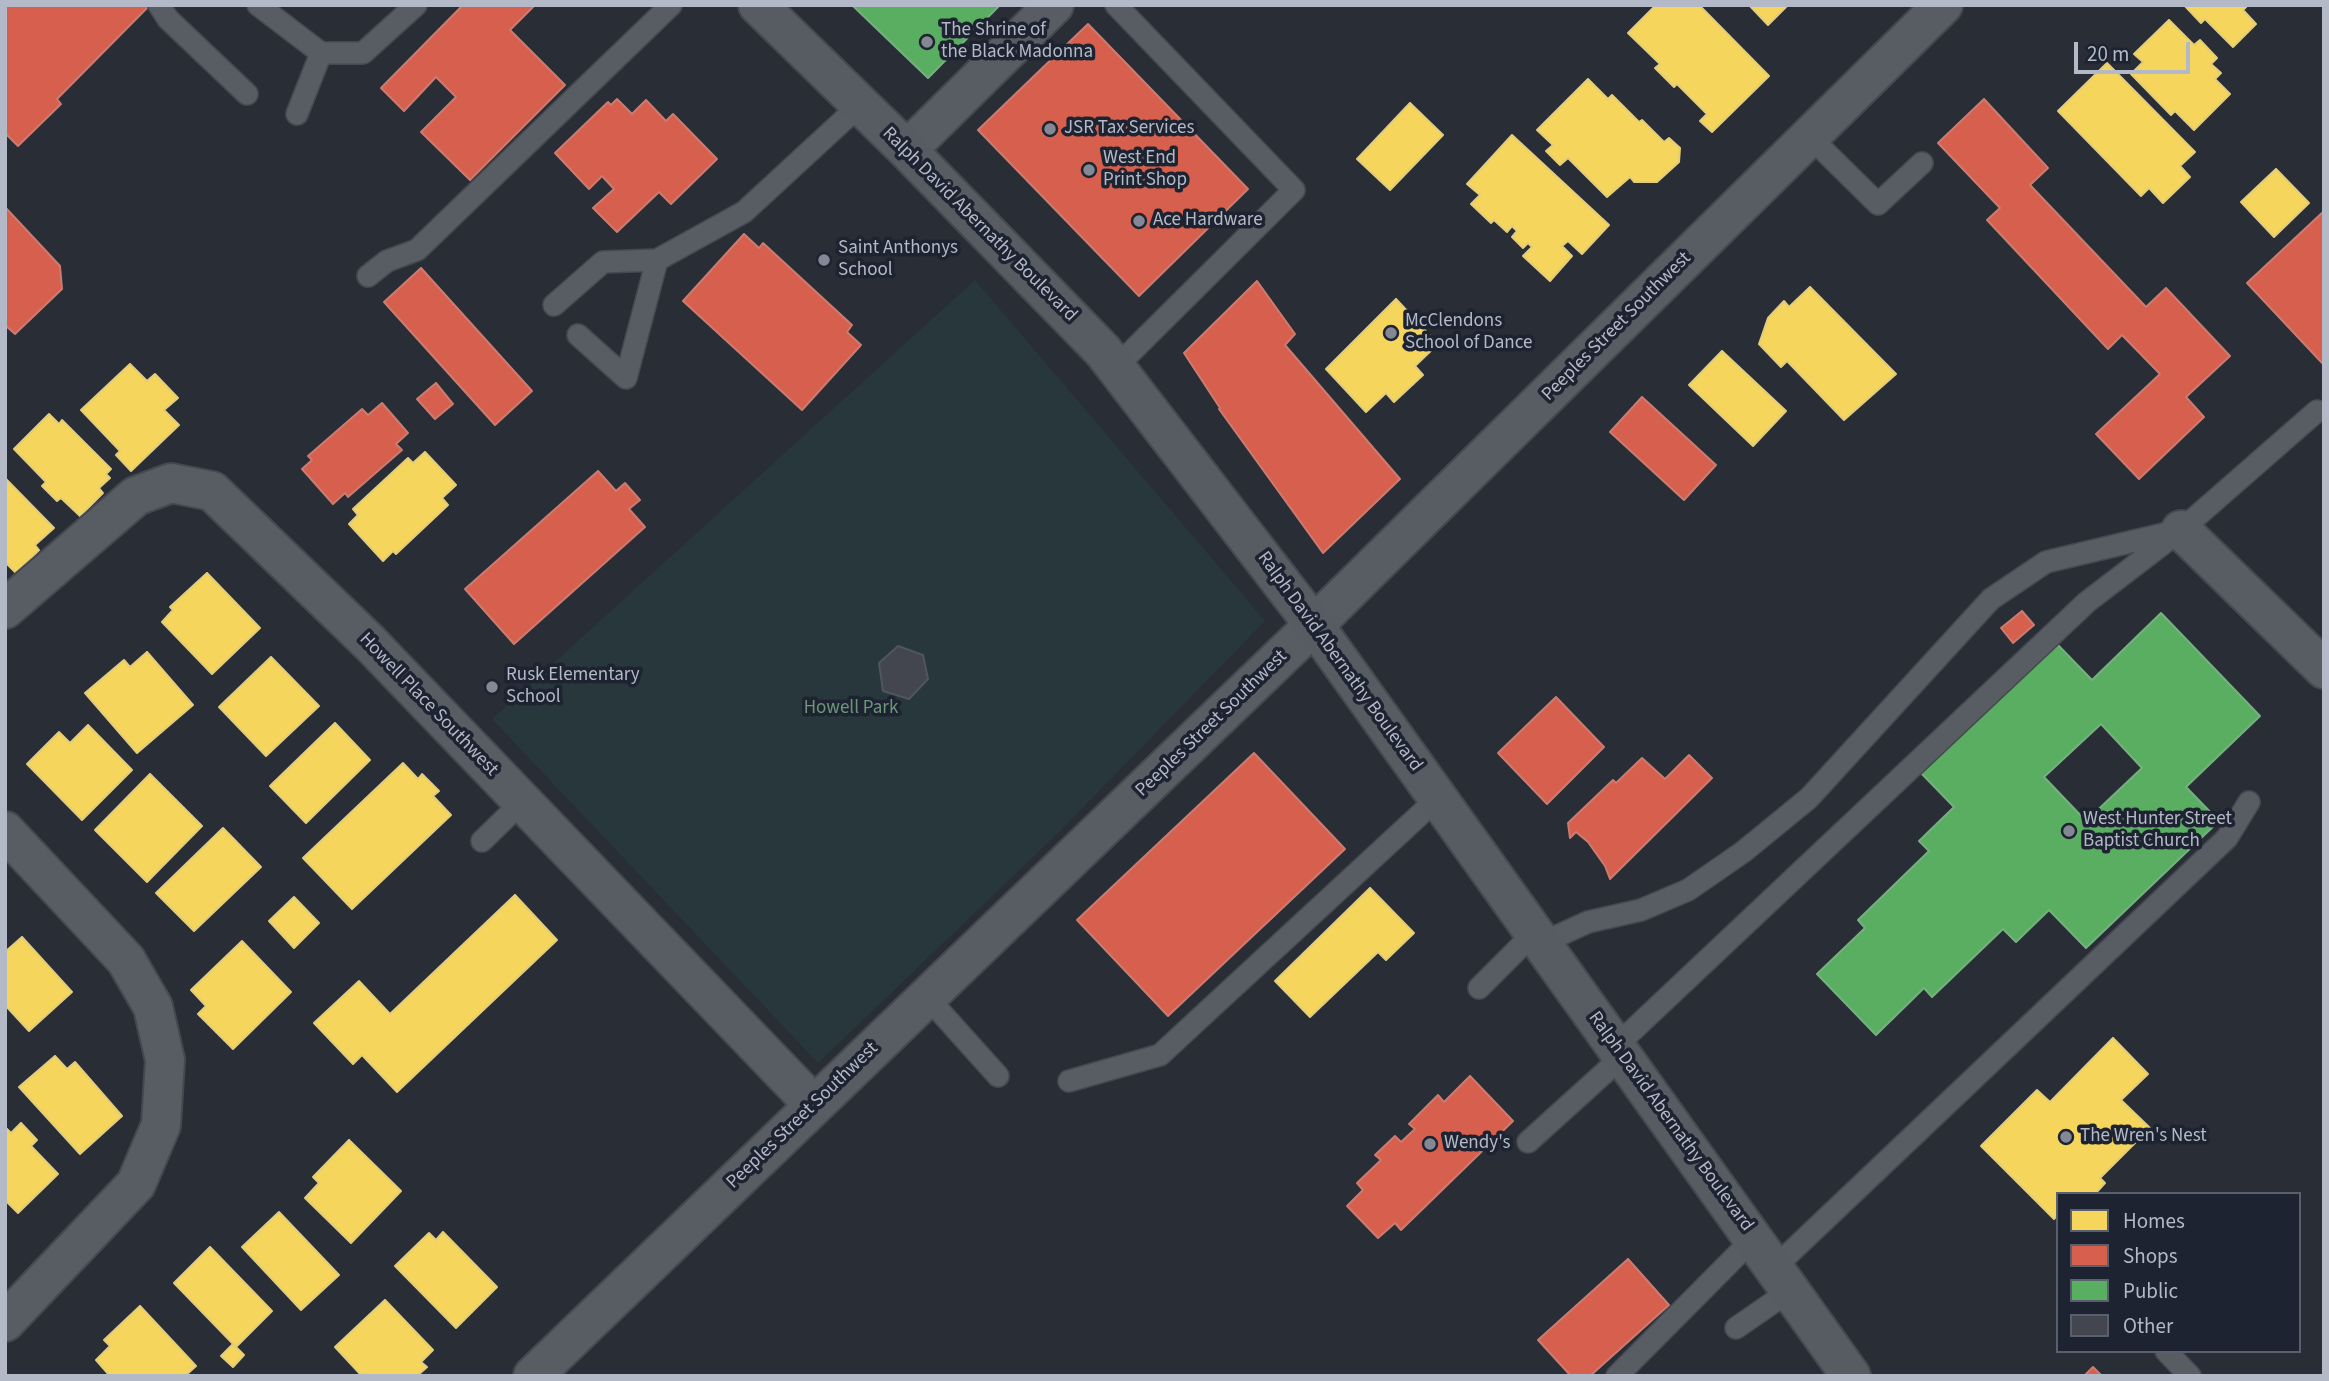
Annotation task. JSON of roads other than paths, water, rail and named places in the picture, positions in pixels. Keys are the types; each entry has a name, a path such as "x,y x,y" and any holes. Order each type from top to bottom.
{"main road":[{"name":"Ralph David Abernathy Boulevard","path":"758,5 907,150 1116,367 1314,625 1773,1265 1838,1370"}],"street":[{"path":"907,150 1054,5"},
{"name":"Peeples Street Southwest","path":"533,1376 1314,625 1943,5"},
{"name":"Howell Place Southwest","path":"5,609 136,496 171,483 212,492 370,643 814,1105"},
{"path":"2181,530 2324,669"},
{"path":"5,831 126,960 153,1007 165,1060 161,1125 136,1184 5,1322"}],"lane":[{"path":"159,5 167,19 247,94"},
{"path":"258,5 321,53 363,54 416,5"},
{"path":"368,276 387,261 417,250 671,5"},
{"path":"1116,5 1294,190 1116,367"},
{"path":"297,114 321,53"},
{"path":"554,305 603,262 657,260 744,212 860,105"},
{"path":"1810,136 1878,204 1922,163"},
{"path":"578,335 626,378 657,260"},
{"path":"1528,1142 1619,1051 2087,602 2181,530 2317,411"},
{"path":"1479,988 1538,938 1588,922 1641,910 1688,890 1743,852 1810,798 1991,599 2046,562 2181,530"},
{"path":"1069,1081 1160,1055 1438,798"},
{"path":"482,841 522,802"},
{"path":"1617,1376 1773,1265 2227,838 2249,802"},
{"path":"927,997 998,1076"},
{"path":"1736,1328 1773,1265"},
{"path":"2168,1353 2190,1376"}],"place":[{"name":"The Shrine of the Black Madonna","path":"927,42"},
{"name":"JSR Tax Services","path":"1050,129"},
{"name":"West End Print Shop","path":"1089,170"},
{"name":"Ace Hardware","path":"1139,221"},
{"name":"Saint Anthonys School","path":"824,260"},
{"name":"McClendons School of Dance","path":"1391,333"},
{"name":"Rusk Elementary School","path":"492,687"},
{"name":"West Hunter Street Baptist Church","path":"2069,831"},
{"name":"The Wren's Nest","path":"2066,1137"},
{"name":"Wendy's","path":"1430,1144"}],"park label":[{"name":"Howell Park","path":"851,709"}]}
